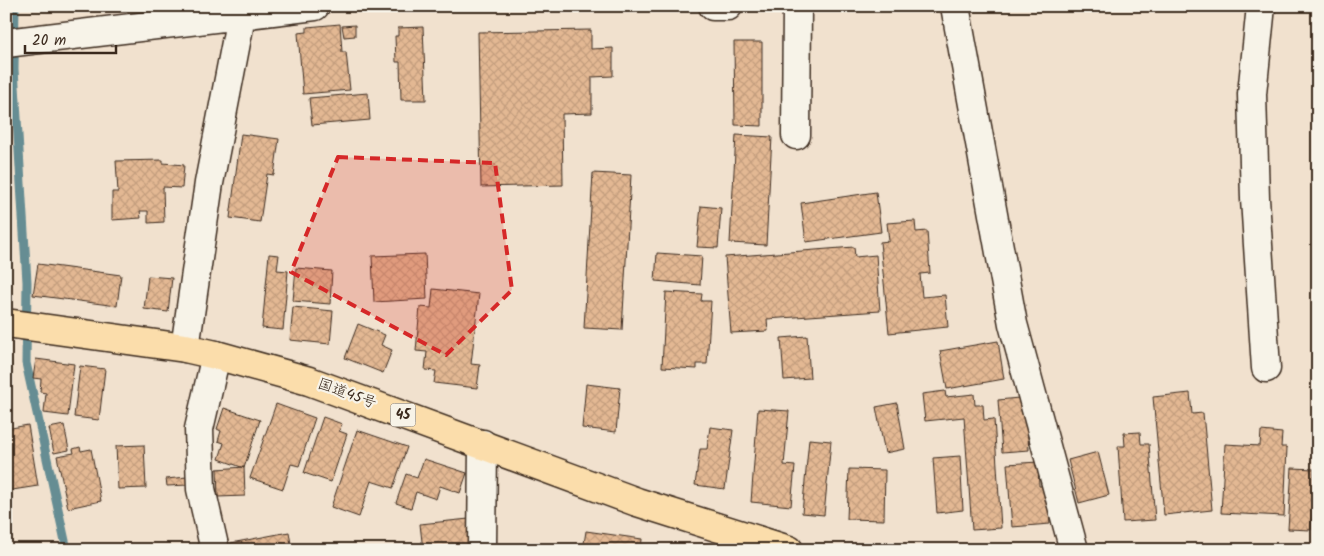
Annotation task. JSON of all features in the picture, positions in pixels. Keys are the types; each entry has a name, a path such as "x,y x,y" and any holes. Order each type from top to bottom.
{"highway":[{"name":"国道45号","path":"6,323 216,354 309,381 638,502 789,550"}],"street":[{"path":"6,43 242,11 315,6"},
{"path":"713,6 728,6"},
{"path":"796,135 797,6"},
{"path":"955,6 1013,324 1074,550"},
{"path":"1261,6 1252,94 1255,199 1266,368"},
{"path":"185,348 209,183 242,11"},
{"path":"215,550 201,489 199,428 216,354"},
{"path":"482,550 483,444"}],"highlighted area":[{"path":"338,157 495,163 512,290 446,355 291,272"}],"building":[{"path":"340,24 342,52 346,52 350,90 303,94 298,33 307,32 307,27"},
{"path":"355,25 355,36 344,37 342,26"},
{"path":"423,27 426,100 401,100 400,62 396,62 395,36 398,36 398,28"},
{"path":"591,30 591,49 613,48 613,76 592,77 592,113 562,114 563,185 481,187 478,32"},
{"path":"734,42 762,42 762,126 735,125"},
{"path":"368,93 370,120 312,125 309,98"},
{"path":"241,134 279,139 274,175 267,174 260,222 230,218"},
{"path":"736,135 772,137 766,245 730,243"},
{"path":"163,160 163,163 184,165 182,188 163,187 164,222 148,223 148,211 140,211 141,218 112,220 112,192 118,192 116,161"},
{"path":"593,173 631,175 622,330 584,328"},
{"path":"876,192 881,232 806,242 801,203"},
{"path":"701,206 721,208 718,248 697,247"},
{"path":"915,221 916,232 927,231 930,273 920,274 922,297 945,295 948,327 889,333 880,242 889,241 887,223"},
{"path":"854,247 855,257 876,255 880,311 767,319 768,331 731,333 725,257"},
{"path":"657,253 702,256 700,285 655,281"},
{"path":"269,254 279,255 277,270 288,271 283,330 262,328"},
{"path":"425,254 427,299 374,302 372,256"},
{"path":"38,264 121,275 117,306 33,295"},
{"path":"296,268 332,271 330,304 293,301"},
{"path":"148,276 172,278 168,312 144,309"},
{"path":"433,289 479,294 471,364 480,365 477,388 434,383 436,371 425,370 427,352 416,351 420,307 431,308"},
{"path":"666,292 702,294 701,301 711,301 707,364 697,364 697,369 662,367"},
{"path":"293,307 333,311 330,344 290,340"},
{"path":"358,324 385,335 381,345 392,350 383,373 345,358"},
{"path":"807,336 810,378 784,380 781,338"},
{"path":"998,341 1004,379 947,389 940,351"},
{"path":"36,359 74,364 68,416 44,413 46,393 40,392 41,379 33,378"},
{"path":"80,366 105,369 99,420 74,417"},
{"path":"586,384 620,388 616,432 582,428"},
{"path":"945,391 946,397 974,394 975,405 983,405 984,420 994,419 1001,528 972,530 964,417 925,421 922,394"},
{"path":"1190,393 1192,414 1203,413 1212,510 1164,515 1153,397"},
{"path":"1019,398 1026,413 1029,450 1002,452 998,400"},
{"path":"897,403 905,449 885,453 876,407"},
{"path":"276,404 315,418 299,466 291,464 283,489 250,478"},
{"path":"224,408 260,420 244,468 219,459 224,443 218,441 221,431 217,429"},
{"path":"758,409 789,411 784,465 795,466 791,506 751,502"},
{"path":"323,417 342,424 339,431 347,434 331,482 304,473"},
{"path":"28,425 38,486 6,491 6,429"},
{"path":"64,425 69,450 54,453 49,428"},
{"path":"710,427 733,430 725,489 695,485 700,449 707,449"},
{"path":"357,430 407,447 393,488 371,481 359,517 331,507"},
{"path":"1261,431 1282,433 1281,447 1287,447 1284,516 1221,513 1225,444 1260,446"},
{"path":"1140,432 1141,444 1149,444 1155,520 1123,522 1118,446 1125,446 1124,433"},
{"path":"809,439 831,441 824,515 802,513"},
{"path":"144,445 146,488 118,489 116,446"},
{"path":"80,447 81,451 91,449 101,501 68,508 57,456 74,453 73,449"},
{"path":"1098,452 1109,495 1079,503 1068,460"},
{"path":"960,456 963,510 937,513 933,458"},
{"path":"424,459 467,473 460,493 440,486 436,499 416,492 411,508 396,503 406,474 417,478"},
{"path":"1038,462 1039,486 1047,486 1050,524 1012,527 1007,464"},
{"path":"244,467 245,496 218,497 217,469"},
{"path":"1292,468 1314,469 1311,530 1288,529"},
{"path":"849,469 885,470 884,520 847,519"},
{"path":"187,477 188,485 167,486 166,479"},
{"path":"469,519 473,550 423,550 420,524"},
{"path":"586,531 642,539 641,550 583,550"},
{"path":"289,532 292,550 232,550 231,543"}],"waterway":[{"path":"15,6 14,69 27,282 26,363 67,550"}]}
